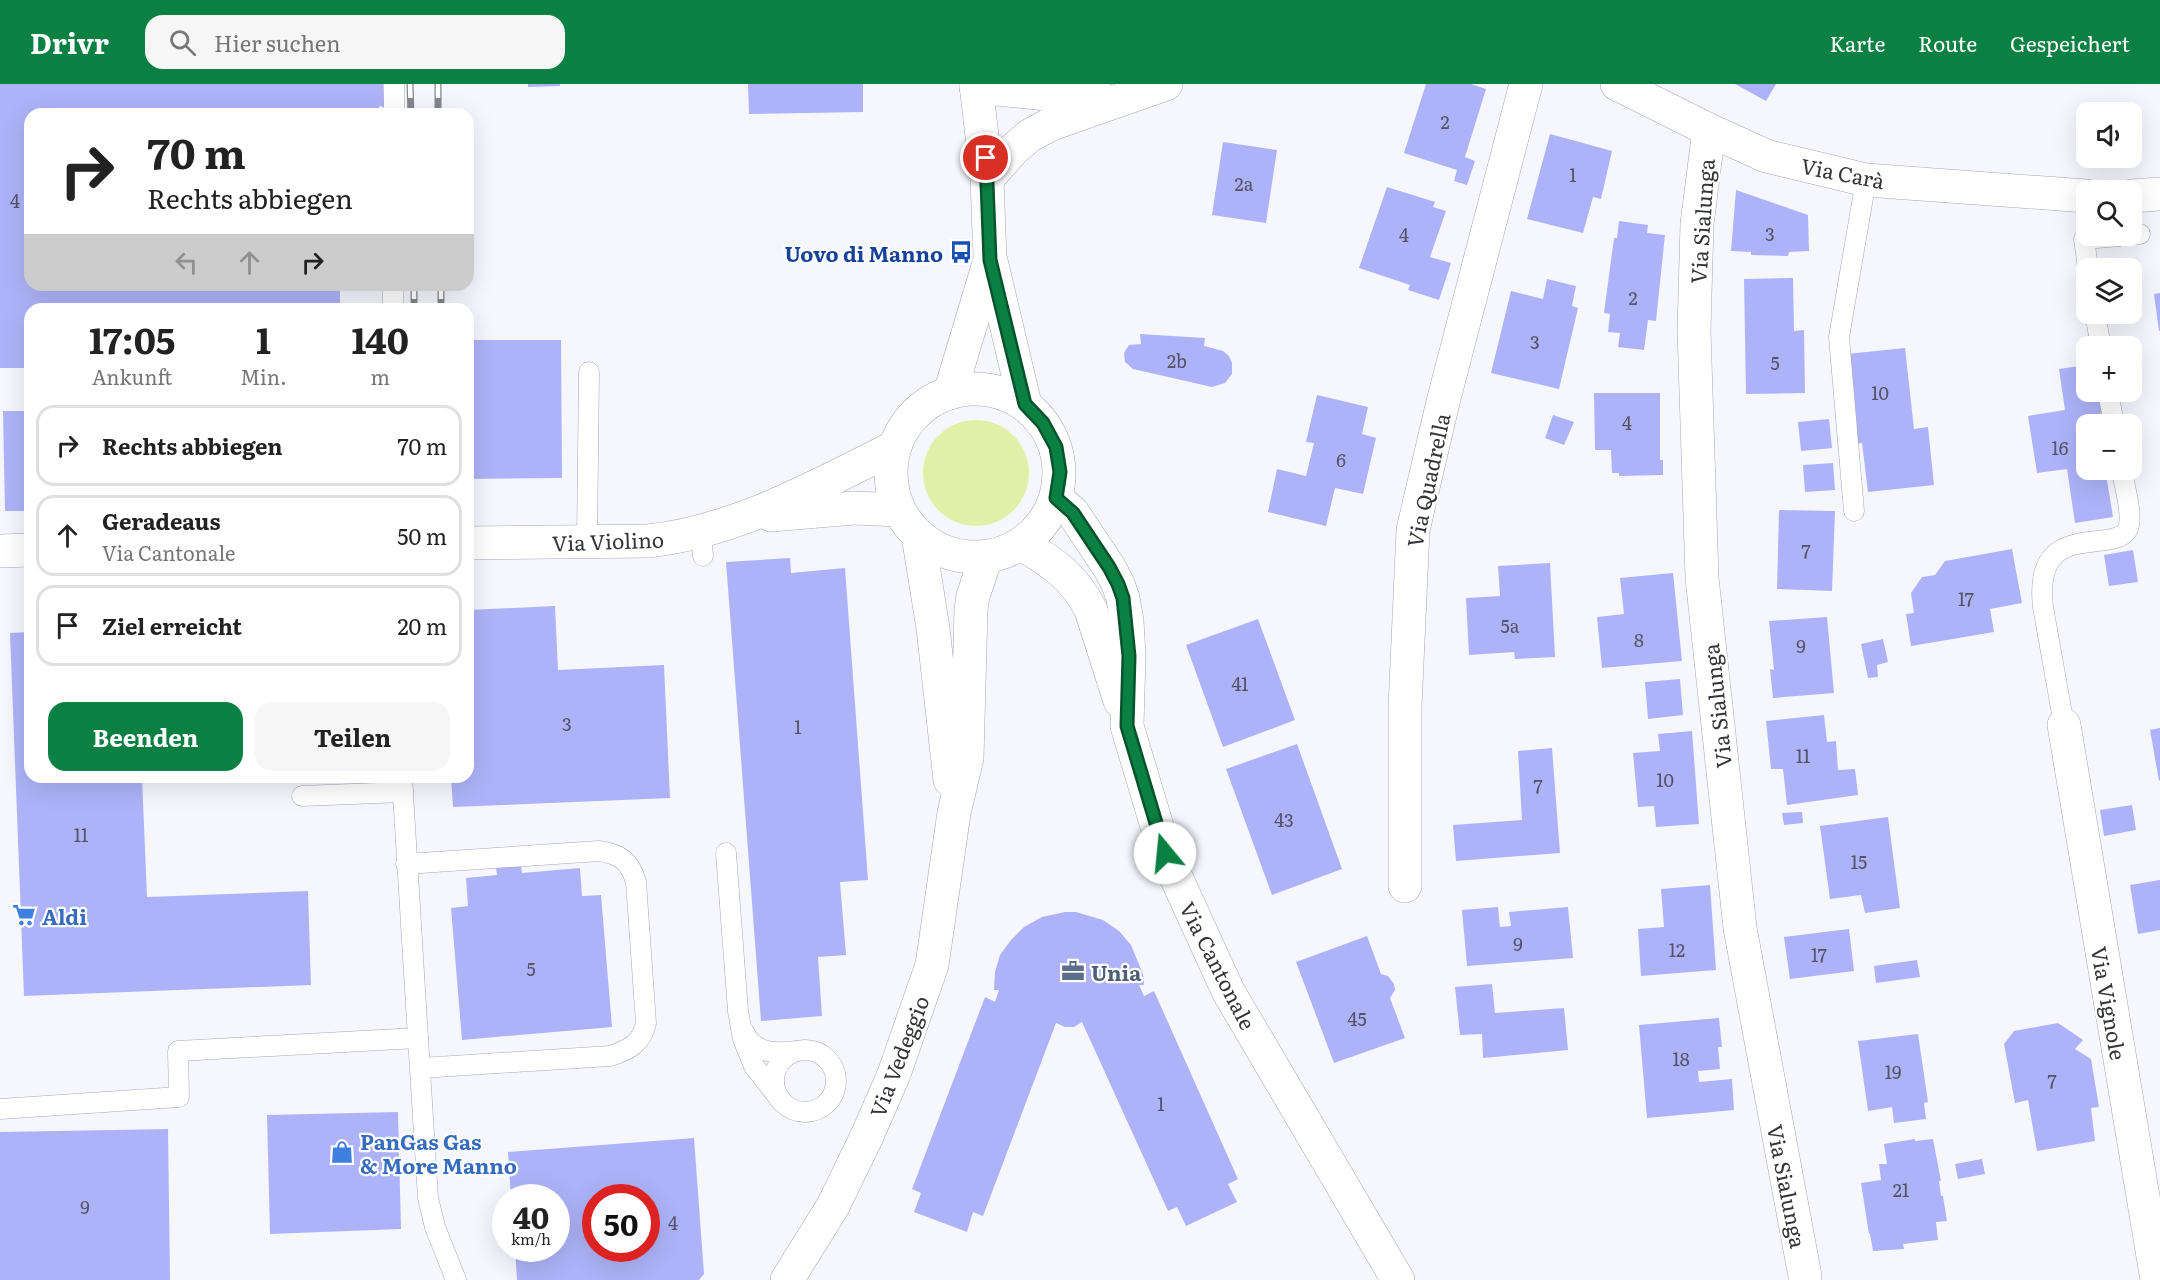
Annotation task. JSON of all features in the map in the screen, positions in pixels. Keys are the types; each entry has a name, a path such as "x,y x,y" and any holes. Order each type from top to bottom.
{"street":[{"path":"987,179 1013,150 1048,125 1166,84"},
{"name":"Via Quadrella","path":"1406,886 1405,707 1413,530 1446,390 1526,84"},
{"path":"1025,404 990,260 987,179 976,85 1072,99 1127,97"},
{"name":"Via Carà","path":"1634,88 1709,130 1766,156 1866,180 2076,195"},
{"name":"Via Sialunga","path":"1709,130 1697,224 1694,330 1702,578 1740,927 1805,1276"},
{"path":"2142,195 2160,194"},
{"path":"950,393 990,260"},
{"path":"965,390 996,391 1025,404 1043,423 1056,447 1060,472 1056,498 1043,524 1011,550 986,557 974,558 950,554 933,546 909,523 894,495 891,479 895,447 900,435 915,414 926,405 950,393 965,390"},
{"path":"745,518 895,447"},
{"name":"Via Cantonale","path":"1056,498 1073,513 1118,584 1125,609 1128,636 1127,726 1165,853 1228,991 1398,1280"},
{"path":"745,518 846,508 909,523"},
{"name":"Via Violino","path":"474,543 648,541 675,538 702,544 745,518"},
{"name":"Via Vedeggio","path":"909,523 933,628 954,813"},
{"path":"1021,544 1062,570 1086,600 1127,726"},
{"path":"0,551 24,550"},
{"name":"Via Vedeggio","path":"787,1280 833,1206 867,1136 894,1074 932,965 954,813 967,758 971,609 986,557"},
{"name":"Via Vignole","path":"2064,725 2157,1280"}],"lane":[{"path":"394,84 394,108"},
{"path":"1854,511 1839,337 1866,180"},
{"path":"587,541 590,372"},
{"path":"2064,725 2043,607 2042,574 2055,554 2066,547 2117,538 2125,534 2129,527 2130,517 2123,480"},
{"path":"302,796 403,785 428,1197 435,1227 456,1280"},
{"path":"406,864 599,851 613,853 624,859 633,870 636,882 646,1023 643,1035 635,1044 623,1052 610,1056 421,1068"},
{"path":"726,853 738,1011 748,1053 763,1079 782,1102 795,1110 812,1111 828,1101 835,1088 835,1073 825,1057 812,1051 767,1052 756,1046 745,1034 738,1011"},
{"path":"0,1109 179,1097 178,1051 418,1038"},
{"path":"782,1102 775,1088 776,1067 782,1059 797,1051"}],"green space":[{"path":"976,420 996,424 1013,436 1025,453 1029,473 1025,493 1013,510 996,522 976,526 956,522 939,510 927,493 923,473 927,453 939,436 956,424"}],"building":[{"path":"0,84 383,84 384,107 379,106 379,108 24,108 24,291 340,291 340,303 24,303 24,368 0,368"},
{"path":"528,84 560,84 560,86 528,87"},
{"path":"748,84 863,84 863,112 749,114"},
{"path":"1426,84 1471,84 1486,89 1465,157 1475,161 1467,185 1454,181 1457,170 1404,153"},
{"path":"1735,84 1776,84 1766,101"},
{"path":"1550,134 1612,151 1601,199 1593,197 1583,233 1527,219"},
{"path":"1223,142 1277,150 1266,223 1212,215"},
{"path":"1387,187 1435,202 1433,207 1446,211 1430,257 1451,263 1439,300 1408,290 1410,285 1359,268"},
{"path":"1736,190 1808,215 1809,251 1789,252 1788,256 1751,255 1751,252 1731,251"},
{"path":"1619,221 1648,225 1647,233 1665,235 1656,321 1648,320 1644,350 1618,347 1620,333 1608,332 1610,314 1604,313 1614,238 1617,238"},
{"path":"1793,278 1794,331 1804,330 1805,393 1746,394 1744,279"},
{"path":"1547,279 1576,286 1572,306 1578,308 1559,389 1491,373 1511,291 1543,299"},
{"path":"2160,293 2160,331 2159,331 2154,294"},
{"path":"1140,334 1205,338 1204,346 1223,351 1229,356 1232,363 1232,374 1225,383 1212,387 1133,369 1125,362 1124,353 1129,345 1141,344"},
{"path":"474,340 561,340 562,478 474,479"},
{"path":"1905,348 1914,429 1928,427 1934,485 1868,492 1862,443 1857,444 1847,354"},
{"path":"2076,366 2076,402 2106,402 2105,414 2076,414 2076,480 2107,480 2113,517 2075,523 2067,469 2037,473 2028,416 2065,410 2059,369"},
{"path":"1594,393 1660,393 1660,460 1663,460 1663,475 1619,476 1619,473 1612,473 1611,450 1595,450"},
{"path":"1317,395 1368,407 1362,434 1376,438 1363,494 1335,488 1326,526 1268,512 1277,469 1306,476 1314,443 1306,442"},
{"path":"3,411 24,411 24,511 5,511"},
{"path":"1553,415 1574,422 1564,445 1545,438"},
{"path":"1829,419 1832,448 1801,451 1798,422"},
{"path":"1833,463 1835,490 1805,492 1803,465"},
{"path":"1779,510 1835,511 1832,591 1777,589"},
{"path":"2012,549 2022,603 1990,609 1994,632 1911,646 1906,614 1914,613 1911,593 1922,577 1935,575 1945,561"},
{"path":"2133,550 2138,582 2109,586 2104,555"},
{"path":"790,558 791,573 845,568 868,880 840,882 846,955 818,957 822,1016 761,1021 726,562"},
{"path":"1550,563 1555,657 1515,659 1514,652 1469,655 1466,598 1500,596 1498,566"},
{"path":"1673,573 1682,661 1602,668 1597,617 1624,614 1620,578"},
{"path":"555,606 558,670 664,665 670,798 453,807 451,783 474,783 474,610"},
{"path":"1827,617 1834,693 1773,698 1770,669 1774,670 1769,621"},
{"path":"1258,619 1295,720 1223,747 1186,645"},
{"path":"24,632 24,783 142,783 147,897 308,891 311,985 24,996 10,633"},
{"path":"1883,639 1888,662 1877,665 1878,677 1868,678 1861,644"},
{"path":"1680,679 1683,715 1648,719 1645,682"},
{"path":"1824,715 1827,742 1836,741 1838,770 1855,769 1858,795 1787,805 1783,769 1771,769 1766,721"},
{"path":"2160,728 2160,780 2159,781 2150,730"},
{"path":"1692,731 1699,824 1656,827 1654,806 1638,807 1633,753 1660,751 1658,734"},
{"path":"1297,744 1342,869 1272,895 1226,769"},
{"path":"1552,748 1560,853 1456,861 1453,825 1522,820 1518,751"},
{"path":"2132,805 2136,830 2104,836 2100,810"},
{"path":"1802,812 1803,823 1784,825 1782,813"},
{"path":"1888,817 1900,908 1865,913 1861,895 1830,899 1820,826"},
{"path":"521,865 522,873 580,868 582,896 601,895 612,1027 462,1040 451,908 468,906 466,878 497,875 496,867"},
{"path":"2160,880 2160,930 2138,934 2130,885"},
{"path":"1710,885 1716,970 1641,976 1638,929 1664,927 1661,889"},
{"path":"1498,907 1500,927 1511,926 1509,912 1568,907 1573,958 1467,966 1462,910"},
{"path":"1076,912 1103,920 1119,931 1131,945 1143,974 1144,985 1139,985 1144,996 1154,991 1238,1179 1228,1184 1237,1202 1186,1226 1177,1207 1168,1211 1082,1022 1074,1027 1065,1027 1056,1023 983,1216 973,1212 967,1232 914,1212 921,1193 912,1189 985,997 995,1002 999,990 994,990 995,972 1000,955 1024,927 1042,917"},
{"path":"1849,929 1854,971 1790,979 1784,937"},
{"path":"1367,936 1381,974 1388,976 1394,984 1395,990 1390,998 1405,1038 1334,1063 1296,962"},
{"path":"1917,960 1920,977 1876,983 1874,966"},
{"path":"1492,984 1495,1013 1564,1008 1568,1050 1483,1058 1482,1034 1460,1035 1455,987"},
{"path":"1719,1018 1722,1047 1718,1047 1720,1069 1698,1071 1699,1082 1732,1079 1734,1110 1647,1118 1639,1025"},
{"path":"2058,1023 2083,1040 2075,1049 2091,1059 2099,1107 2091,1108 2095,1141 2037,1151 2028,1100 2015,1103 2004,1044 2014,1031"},
{"path":"1918,1034 1928,1102 1924,1103 1926,1119 1894,1123 1892,1107 1868,1111 1858,1041"},
{"path":"398,1112 401,1229 270,1234 267,1115"},
{"path":"168,1129 170,1280 0,1280 0,1132"},
{"path":"694,1138 704,1274 699,1280 517,1280 516,1262 570,1262 570,1184 510,1184 508,1152"},
{"path":"1915,1139 1915,1141 1933,1139 1947,1221 1936,1222 1938,1240 1903,1244 1904,1249 1873,1251 1861,1183 1881,1180 1879,1164 1887,1164 1884,1144"},
{"path":"1982,1159 1985,1174 1958,1179 1955,1164"}],"railway":[{"path":"410,84 411,108"},
{"path":"438,84 438,108"},
{"path":"414,291 414,301"},
{"path":"441,291 441,301"}],"place":[{"name":"Uovo di Manno","path":"961,252"},
{"name":"Aldi","path":"24,915"},
{"name":"Unia","path":"1073,971"},
{"name":"PanGas Gas & More Manno","path":"342,1152"}],"route":[{"path":"986,158 990,260 1013,362 1025,404 1043,423 1056,447 1060,472 1056,498 1073,513 1109,567 1123,598 1129,656 1127,726 1165,853"}]}
